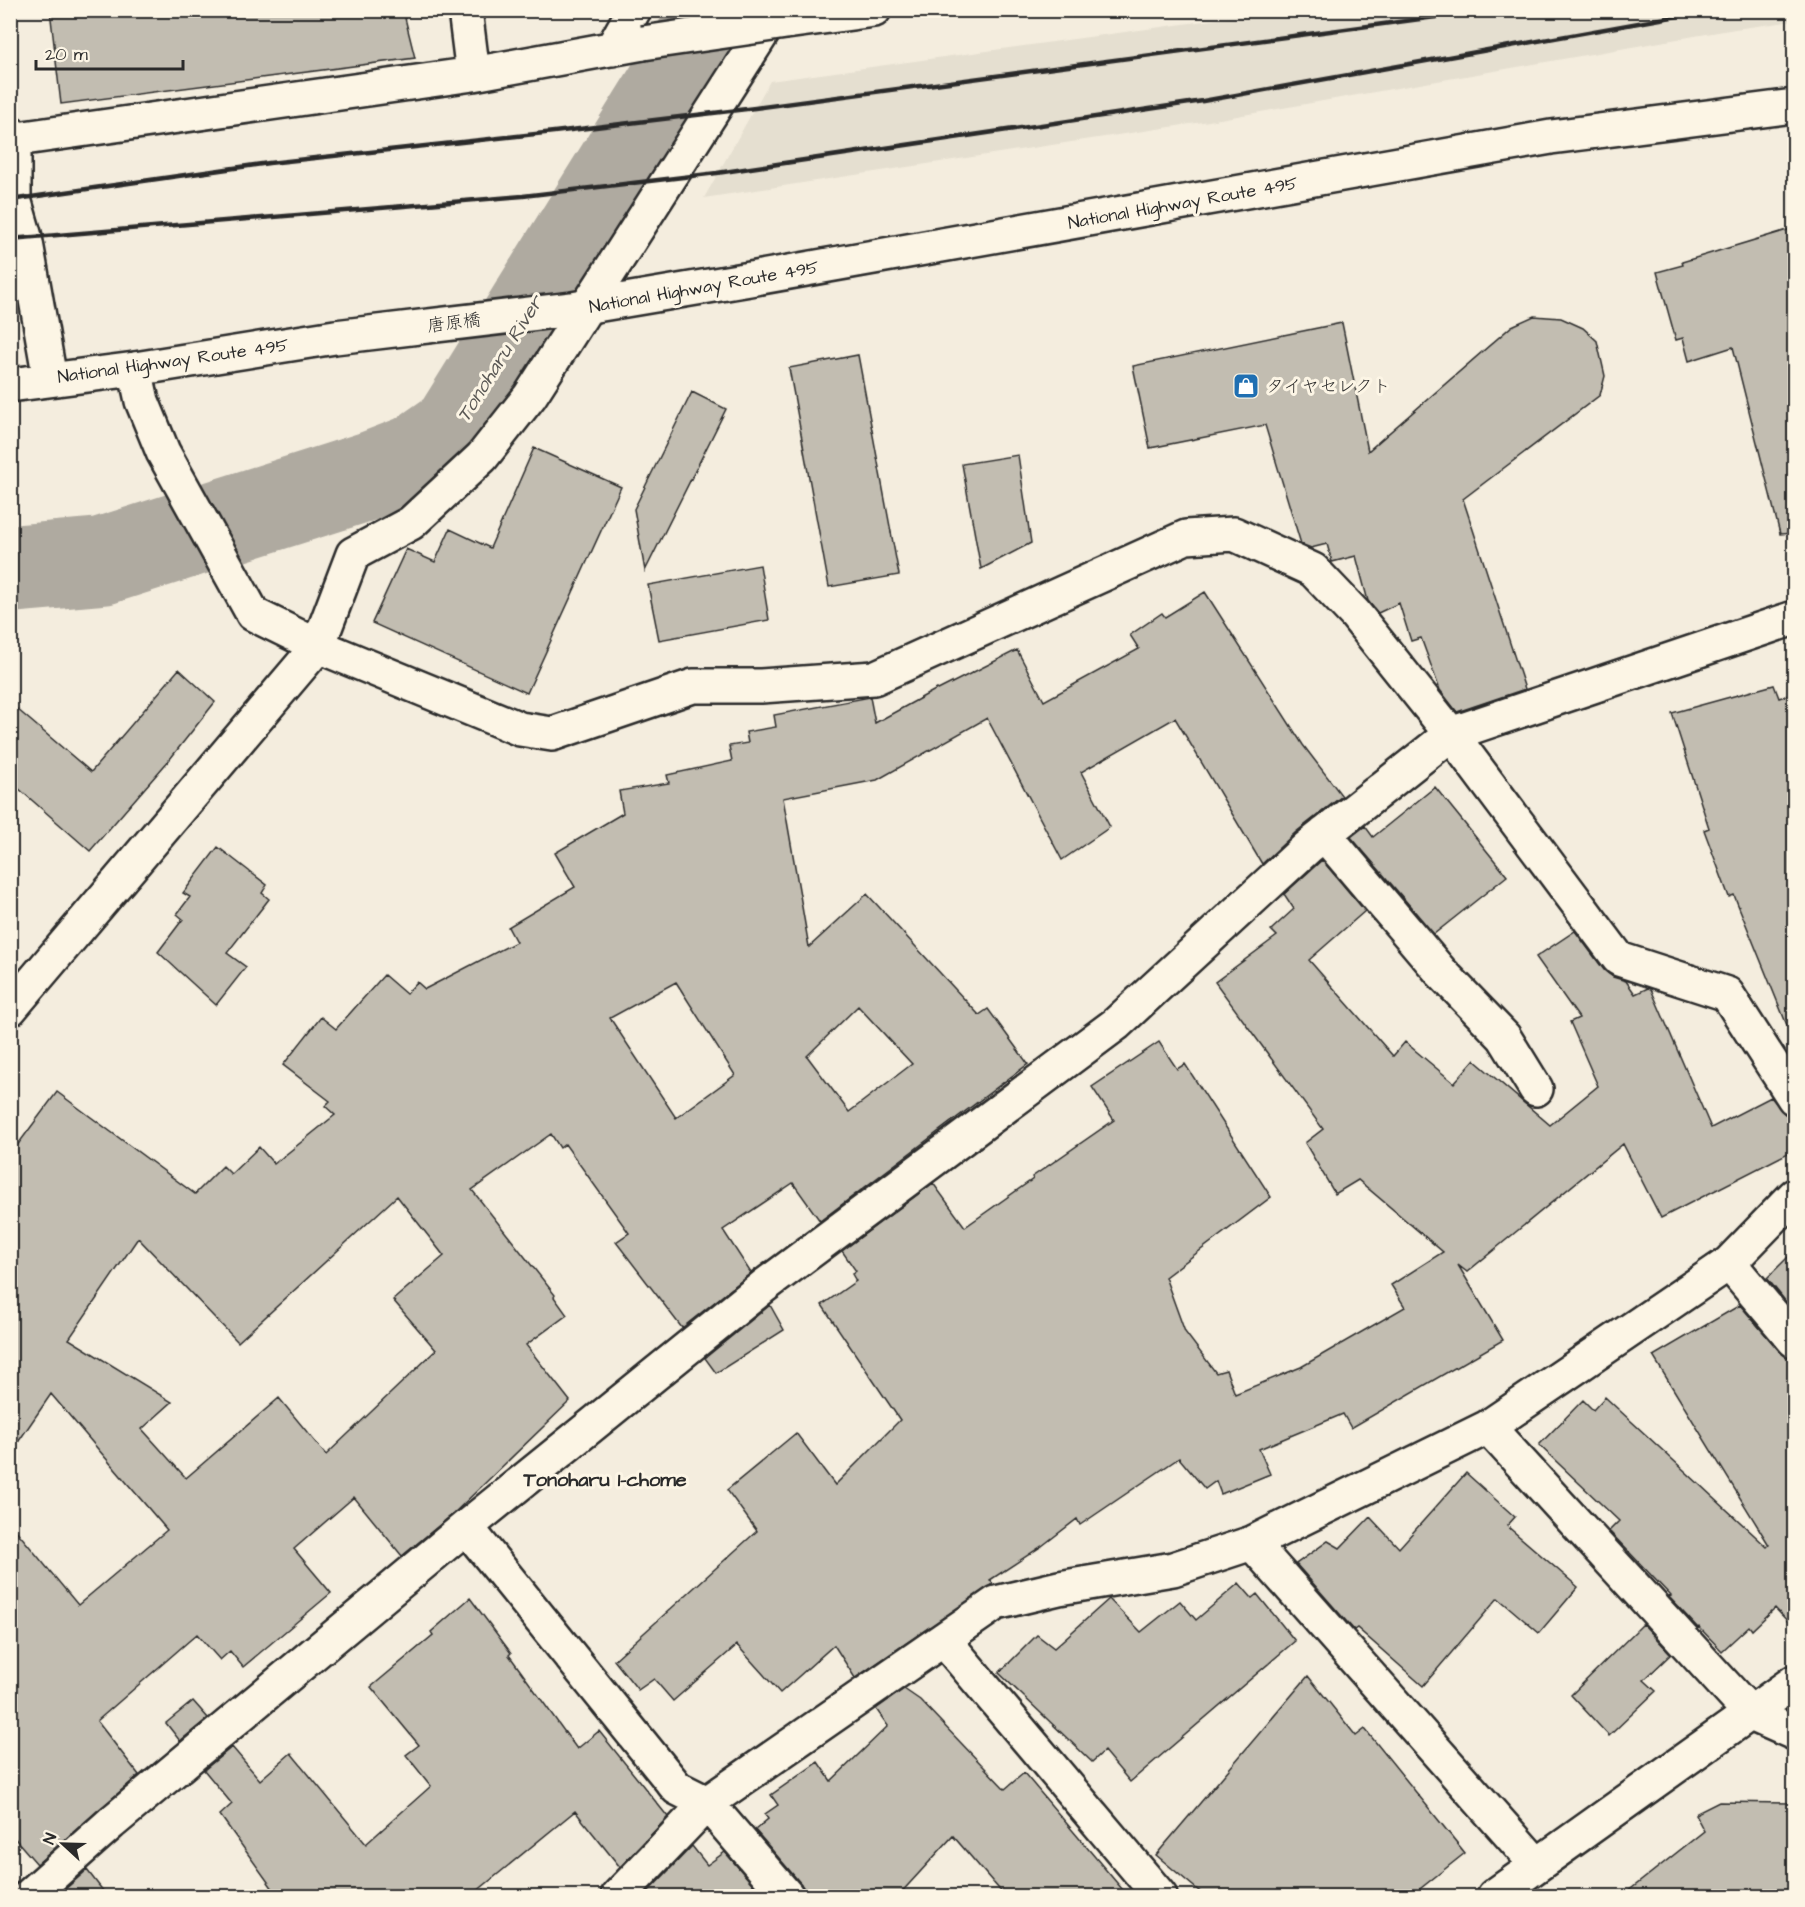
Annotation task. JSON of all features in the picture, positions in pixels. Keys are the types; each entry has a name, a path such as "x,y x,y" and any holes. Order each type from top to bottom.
{"main road":[{"path":"465,10 473,74"},
{"path":"628,46 634,10"},
{"path":"50,380 25,237 14,200 12,137 473,74 782,16 874,10"},
{"path":"10,1010 318,646 353,554 411,523 482,456 530,396 580,307 782,16"},
{"name":"National Highway Route 495","path":"580,307 1551,137 1794,106"},
{"name":"唐原橋","path":"335,337 580,307"},
{"name":"National Highway Route 495","path":"10,385 135,369 335,337"},
{"path":"135,369 142,401 163,453 253,614 318,646 520,729 552,734 693,686 761,686 874,678 1186,537 1234,534 1313,570 1355,614 1451,734 1619,958 1726,994 1794,1098"},
{"path":"29,1896 111,1823 466,1527 764,1286 1116,1024 1308,847 1451,734 1794,618"},
{"path":"1324,834 1442,972 1504,1037 1536,1089"},
{"path":"618,1896 707,1803 996,1603 1059,1588 1173,1569 1252,1543 1488,1427 1729,1263 1794,1196"},
{"path":"1729,1263 1794,1340"},
{"path":"1488,1427 1751,1714 1794,1733"},
{"path":"466,1527 677,1788 707,1803 787,1896"},
{"path":"1252,1543 1537,1864"},
{"path":"944,1640 1160,1896"},
{"path":"1494,1896 1794,1682"}],"shaded area":[{"path":"1285,10 1794,10 1794,21 1735,29 1203,122 704,198 770,81"}],"building":[{"path":"50,10 403,10 415,58 61,104"},
{"path":"1794,228 1794,533 1780,534 1733,347 1689,361 1683,338 1676,340 1657,272 1683,265 1682,262"},
{"path":"1534,316 1561,318 1583,328 1597,341 1605,376 1600,395 1463,499 1525,689 1457,712 1440,690 1421,638 1411,641 1399,603 1378,613 1368,601 1356,556 1332,562 1327,544 1311,548 1301,544 1265,425 1150,448 1133,366 1342,323 1368,451 1512,326"},
{"path":"858,355 899,575 829,587 789,368"},
{"path":"692,392 726,409 645,571 634,509"},
{"path":"534,448 621,487 527,693 372,623 406,549 435,562 450,529 490,548"},
{"path":"1018,455 1031,543 981,569 962,464"},
{"path":"760,565 769,620 659,640 648,585"},
{"path":"1205,592 1303,745 1342,796 1296,832 1262,864 1175,718 1081,772 1110,827 1062,860 987,718 877,780 783,798 809,947 867,894 979,1015 988,1009 1028,1064 820,1221 793,1183 723,1230 751,1273 682,1328 616,1242 629,1233 565,1144 560,1148 551,1134 472,1190 555,1295 554,1297 567,1315 526,1345 570,1401 453,1514 402,1556 354,1497 294,1549 331,1593 243,1667 230,1651 220,1660 197,1634 97,1721 139,1775 37,1864 10,1833 10,1523 78,1605 167,1530 51,1394 10,1454 10,1155 57,1092 195,1194 223,1166 231,1174 259,1147 274,1164 335,1115 325,1106 330,1101 283,1065 321,1017 336,1029 384,975 406,994 417,982 425,989 516,942 508,927 575,887 555,853 623,813 619,791 669,783 667,775 732,761 729,746 748,743 746,732 776,727 774,715 870,697 875,723 937,689 1017,650 1044,701 1139,649 1130,635 1162,613 1165,617","holes":["676,982 735,1075 676,1118 610,1018","858,1006 912,1064 849,1112 807,1056","397,1196 444,1256 393,1300 436,1350 326,1455 279,1398 186,1478 142,1429 172,1402 69,1339 138,1238 238,1342"]},
{"path":"179,669 215,702 170,759 90,851 10,781 10,703 91,772"},
{"path":"1774,685 1779,698 1794,693 1794,1040 1734,895 1729,897 1704,830 1709,828 1672,713"},
{"path":"1435,787 1507,876 1434,934 1351,837 1365,826 1373,837"},
{"path":"218,847 267,885 262,893 269,899 227,953 246,967 216,1005 158,952 183,919 177,914 190,897 183,893"},
{"path":"1322,860 1365,911 1309,960 1393,1056 1405,1042 1454,1083 1474,1060 1550,1125 1598,1086 1570,1022 1579,1018 1536,957 1575,931 1604,970 1613,977 1626,981 1635,994 1648,988 1651,989 1711,1128 1771,1097 1785,1114 1794,1117 1794,1150 1661,1218 1623,1144 1467,1272 1458,1265 1503,1340 1351,1428 1343,1414 1259,1449 1270,1474 1221,1494 1216,1481 1205,1489 1179,1458 1080,1525 1077,1519 1042,1546 990,1580 993,1584 855,1678 834,1645 780,1693 737,1645 673,1701 654,1679 638,1690 614,1660 757,1531 727,1490 796,1433 835,1485 900,1420 822,1305 856,1281 852,1274 856,1271 842,1251 933,1183 965,1227 1114,1120 1092,1087 1159,1042 1177,1069 1185,1064 1271,1197 1165,1277 1185,1332 1216,1373 1226,1370 1235,1394 1301,1367 1405,1307 1391,1285 1443,1252 1358,1180 1335,1194 1305,1143 1323,1129 1215,982 1277,936 1271,930 1294,909 1284,894"},
{"path":"1794,1251 1794,1312 1767,1278"},
{"path":"770,1305 784,1330 716,1373 705,1358"},
{"path":"1740,1305 1780,1352 1787,1357 1794,1358 1794,1628 1775,1608 1752,1630 1749,1626 1722,1651 1609,1531 1619,1521 1539,1445 1583,1400 1593,1410 1605,1397 1767,1547 1769,1545 1653,1356"},
{"path":"1466,1473 1515,1517 1507,1526 1578,1587 1539,1633 1498,1598 1423,1686 1357,1628 1354,1630 1296,1564 1328,1541 1340,1548 1370,1517 1399,1548"},
{"path":"1239,1583 1252,1598 1257,1594 1295,1641 1130,1782 1104,1751 1092,1762 999,1673 1037,1635 1054,1648 1109,1599 1141,1632 1180,1601 1196,1620"},
{"path":"470,1598 577,1749 599,1731 668,1817 620,1867 575,1811 471,1896 278,1896 220,1815 232,1804 204,1770 232,1747 260,1780 291,1753 366,1844 431,1786 406,1755 419,1745 371,1687 433,1635 431,1632"},
{"path":"1643,1624 1671,1654 1644,1680 1656,1691 1609,1736 1571,1695"},
{"path":"1308,1676 1356,1736 1365,1729 1465,1853 1411,1896 1205,1896 1156,1855"},
{"path":"904,1689 920,1700 1005,1789 1024,1773 1128,1896 1005,1896 953,1836 898,1896 805,1896 801,1884 755,1830 768,1819 765,1814 778,1805 771,1795 818,1762 831,1781 888,1726 876,1709"},
{"path":"193,1701 208,1718 180,1741 166,1723"},
{"path":"1719,1802 1794,1803 1794,1896 1622,1896 1704,1831 1695,1814"},
{"path":"692,1846 707,1865 725,1852 763,1896 644,1896"},
{"path":"87,1870 107,1896 65,1896 62,1892"}],"waterway":[{"name":"Tonoharu River","path":"10,569 102,561 372,475 416,458 456,430 718,10"}],"railway":[{"path":"10,200 269,163 755,108 1488,10"},
{"path":"10,239 523,196 717,173 1203,101 1711,10"}],"place":[{"name":"タイヤセレクト","path":"1246,386"}],"district":[{"name":"Tonoharu 1-chome","path":"605,1480"}]}
